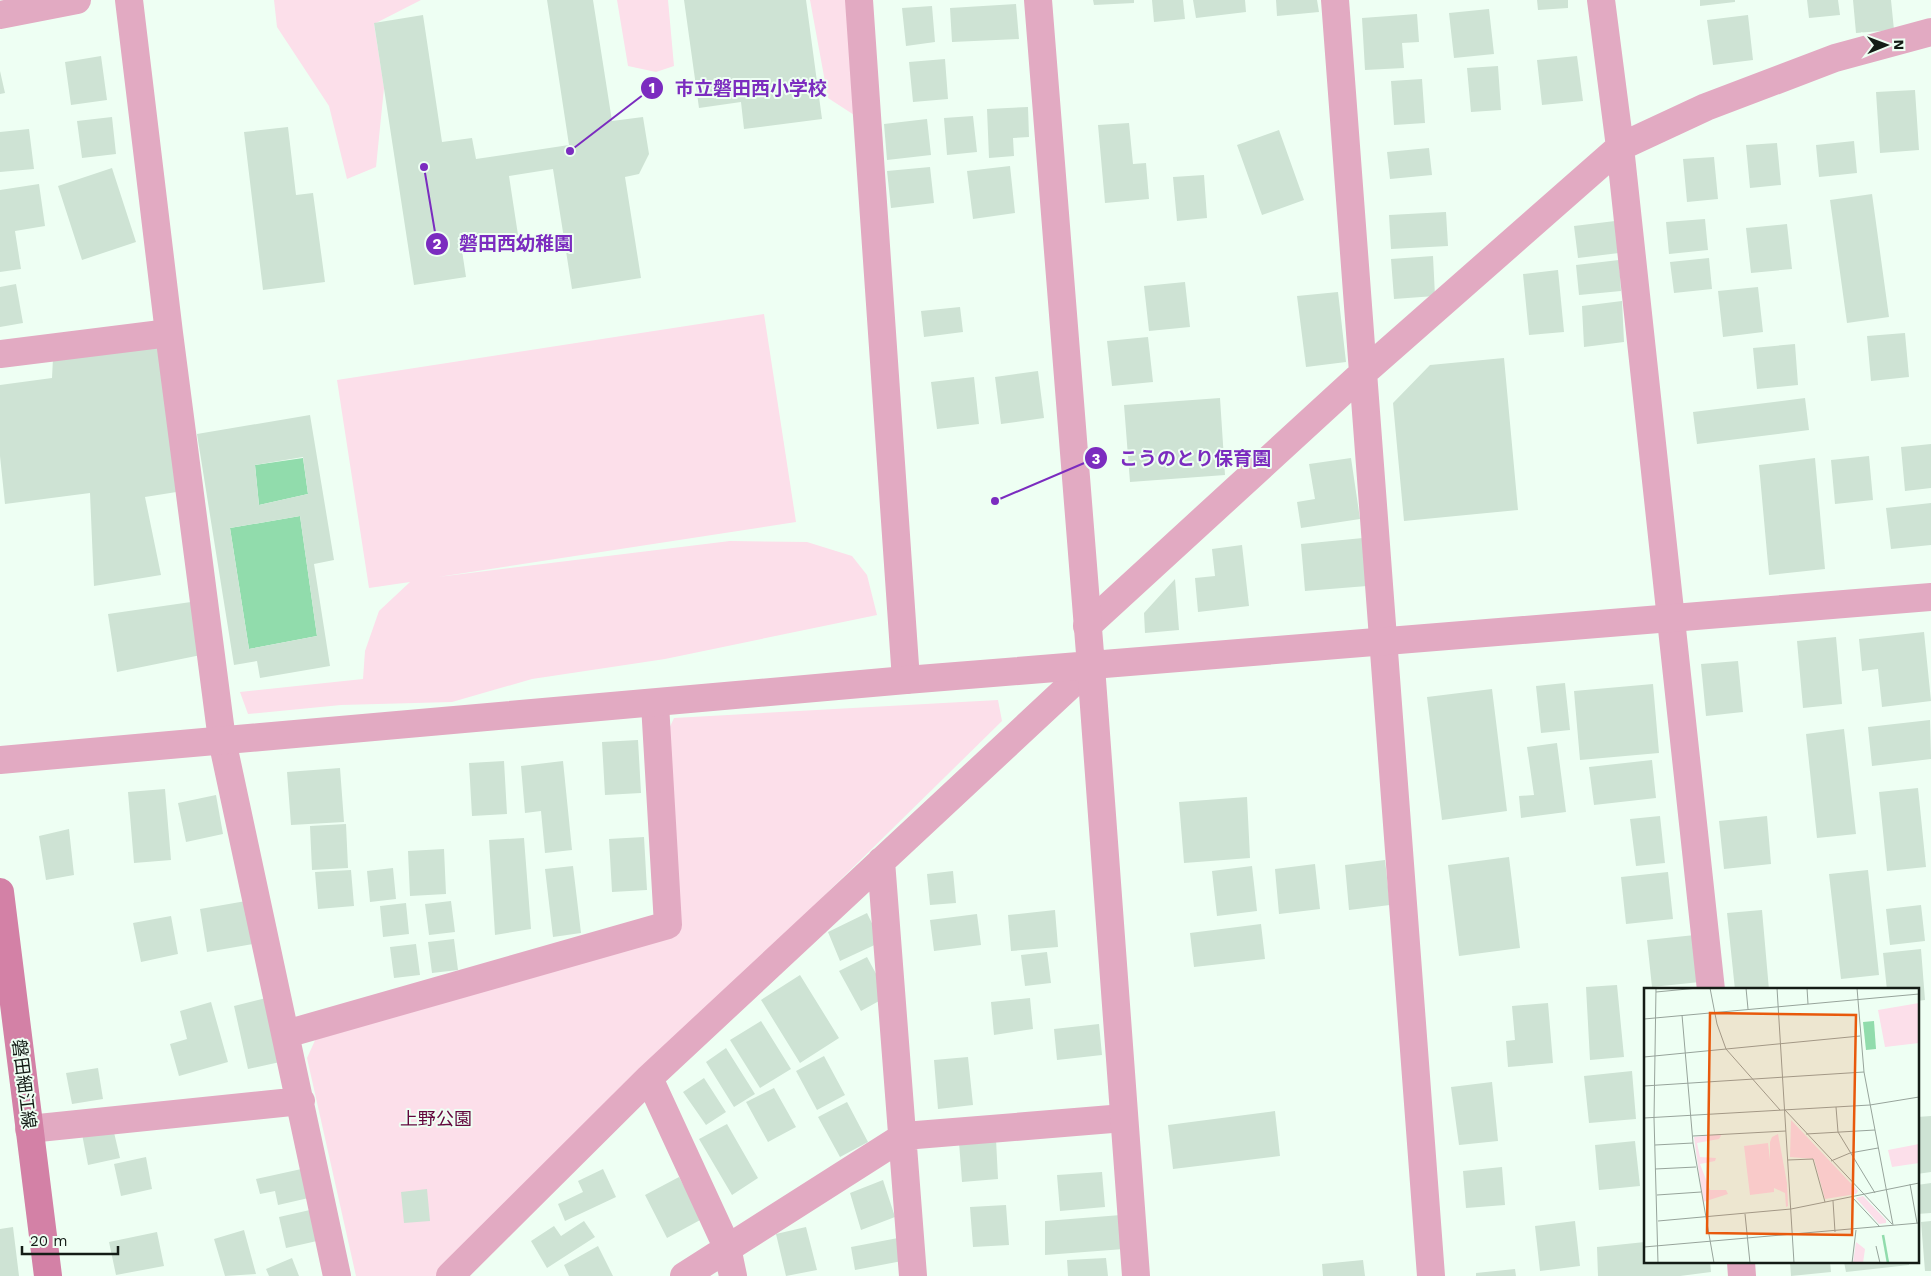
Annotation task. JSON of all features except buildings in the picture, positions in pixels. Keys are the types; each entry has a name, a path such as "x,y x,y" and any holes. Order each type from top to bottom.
{"main road":[{"name":"磐田細江線","path":"0,892 48,1276"}],"street":[{"path":"0,15 77,0"},
{"path":"129,0 169,333 222,740 301,1101 334,1274"},
{"path":"859,0 906,680"},
{"path":"1038,0 1091,666 1136,1276"},
{"path":"1335,0 1431,1276"},
{"path":"1601,0 1620,147 1669,618 1711,988"},
{"path":"1087,626 1363,373 1620,147 1706,107 1834,58 1931,32"},
{"path":"0,354 169,333"},
{"path":"0,760 655,704 906,680 1931,597"},
{"path":"450,1276 649,1078 1091,666"},
{"path":"286,1034 668,925 655,704"},
{"path":"881,861 904,1136 913,1276"},
{"path":"649,1078 726,1247 733,1276"},
{"path":"29,1129 301,1101"},
{"path":"684,1276 726,1247 904,1136 1124,1118"}],"green space":[{"path":"274,0 421,0 374,24 384,88 376,167 347,179 329,106 277,27"},
{"path":"617,0 668,0 674,66 656,72 628,66"},
{"path":"810,0 855,0 868,124 828,98"},
{"path":"764,314 796,522 438,577 730,541 807,542 852,556 867,575 877,615 665,659 532,679 452,702 341,705 248,714 240,692 363,679 365,651 379,611 410,582 369,588 337,380"},
{"name":"上野公園","path":"998,700 1002,721 437,1276 356,1276 307,1058 317,1036 661,934 663,742 674,718"}],"shaded area":[{"path":"303,458 308,494 259,505 255,465"},
{"path":"300,516 317,636 249,649 230,528"}],"place":[{"name":"市立磐田西小学校","path":"570,151"},
{"name":"磐田西幼稚園","path":"424,167"},
{"name":"こうのとり保育園","path":"995,501"}]}
